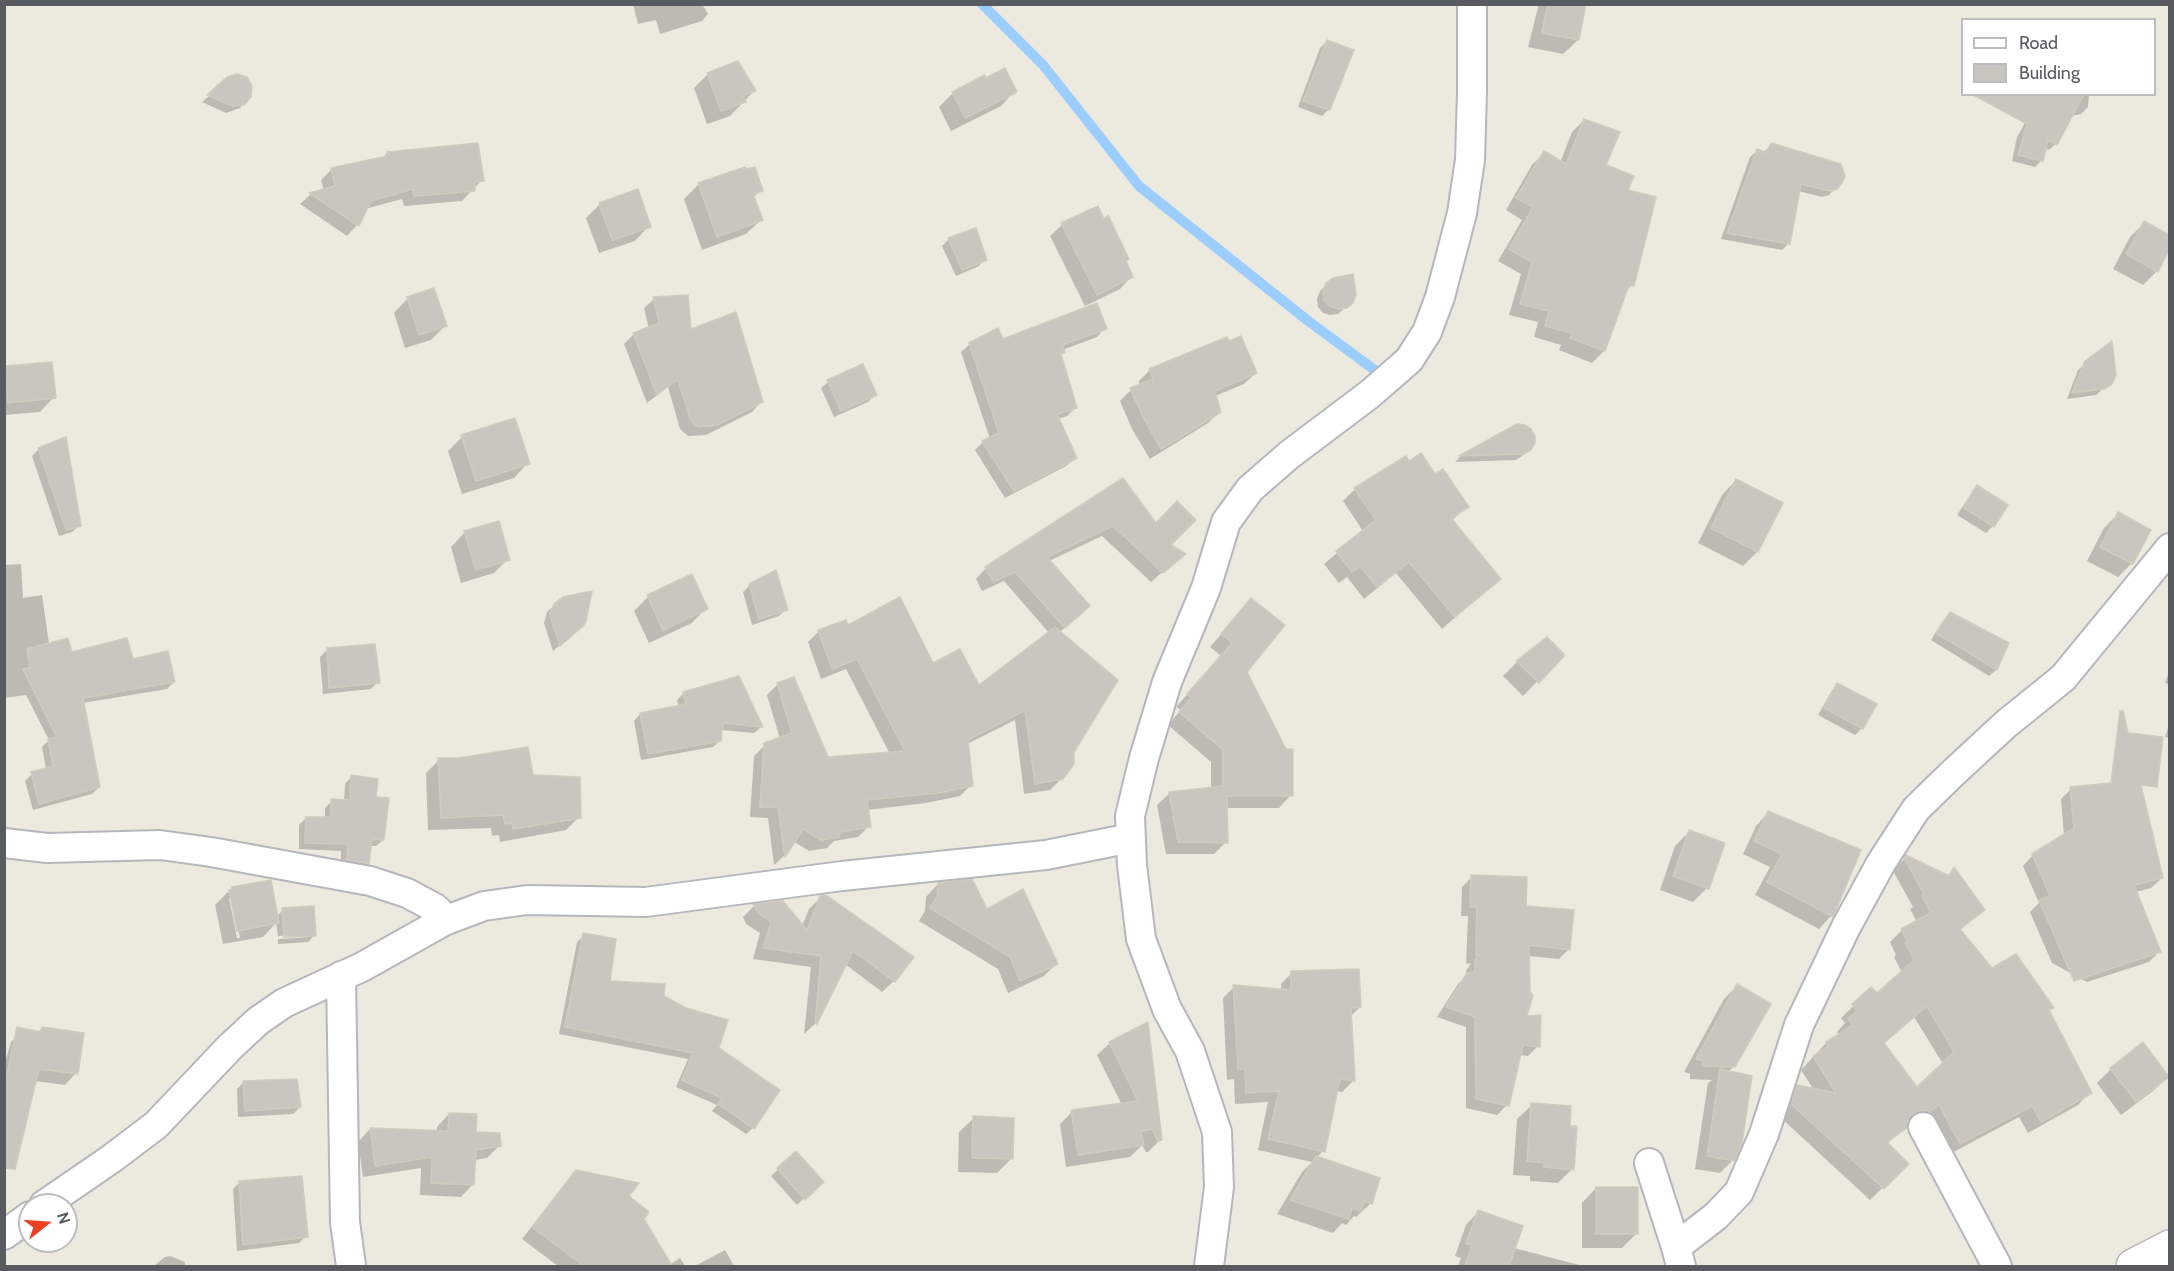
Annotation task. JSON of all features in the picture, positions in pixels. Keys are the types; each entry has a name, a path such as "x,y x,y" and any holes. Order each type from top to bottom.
{"street":[{"path":"1209,1266 1219,1187 1217,1132 1190,1051 1167,1009 1141,939 1131,865 1130,816 1144,758 1167,682 1206,588 1226,522 1251,489 1289,455 1378,387 1408,360 1427,332 1440,297 1462,213 1470,160 1472,4"},
{"path":"1679,1257 1739,1192 1764,1134 1799,1025 1846,927 1881,863 1916,809 2006,724 2063,678 2169,548"},
{"path":"61,1193 156,1125 230,1047 258,1021 284,1003 341,976 447,920 484,906 527,900 646,902 842,876 1046,855 1131,838"},
{"path":"4,843 47,848 160,845 262,861 370,881 397,890 435,908 447,920"},
{"path":"341,976 345,1222 351,1266"},
{"path":"1923,1127 1997,1266"},
{"path":"1649,1163 1679,1257"},
{"path":"4,1234 18,1224"},
{"path":"2133,1266 2169,1247"}],"building":[{"path":"1548,4 1586,4 1579,40 1542,33"},
{"path":"1327,40 1354,50 1330,110 1303,101"},
{"path":"738,61 756,91 743,95 746,102 721,111 707,73"},
{"path":"1005,68 1017,92 965,118 952,92 985,75 986,78"},
{"path":"237,74 247,77 252,86 251,97 244,105 233,106 207,95 227,77"},
{"path":"1976,96 2083,96 2057,145 2048,140 2043,161 2018,155 2027,124"},
{"path":"1584,119 1620,132 1606,165 1634,176 1628,190 1656,197 1634,286 1629,285 1605,351 1570,338 1572,333 1545,326 1549,311 1520,304 1532,262 1509,249 1533,207 1516,198 1544,151 1566,164"},
{"path":"478,143 484,181 474,182 475,191 414,196 413,189 371,201 359,226 309,193 335,186 331,168 388,156 387,152"},
{"path":"1771,143 1841,164 1845,176 1837,189 1830,191 1801,184 1790,244 1727,233 1757,149 1767,153"},
{"path":"745,167 746,169 755,167 763,191 753,194 763,220 717,237 698,183"},
{"path":"638,189 651,227 613,240 599,203"},
{"path":"1098,206 1104,219 1108,215 1129,259 1126,261 1133,277 1097,295 1061,223"},
{"path":"2144,221 2169,235 2169,250 2158,272 2126,254"},
{"path":"976,228 987,260 962,270 948,238"},
{"path":"1353,274 1356,294 1353,303 1347,308 1338,309 1330,306 1324,300 1323,291 1326,283 1333,278"},
{"path":"434,288 447,326 419,335 407,297"},
{"path":"688,295 691,329 736,312 763,402 717,425 698,427 690,419 678,379 657,395 633,333 659,323 653,297"},
{"path":"1097,303 1107,329 1062,345 1065,352 1061,354 1077,408 1057,414 1077,458 1014,491 982,441 999,433 969,343 998,328 1003,339"},
{"path":"1241,336 1257,373 1215,391 1221,412 1161,449 1130,388 1153,379 1149,369 1227,337 1229,341"},
{"path":"2112,341 2116,375 2112,384 2104,389 2072,393 2085,361"},
{"path":"52,362 56,398 8,403 5,366"},
{"path":"863,364 877,395 841,411 827,380"},
{"path":"515,418 530,464 476,481 461,435"},
{"path":"1517,424 1531,429 1535,436 1535,443 1531,450 1524,454 1459,456"},
{"path":"66,437 81,526 66,530 38,448"},
{"path":"1421,453 1435,474 1443,469 1469,507 1451,518 1501,579 1455,617 1409,562 1377,587 1360,566 1352,572 1336,551 1376,520 1354,488 1406,456 1409,461"},
{"path":"1123,478 1156,523 1177,501 1196,520 1171,545 1186,554 1163,573 1113,526 1047,557 1090,606 1065,628 1015,572 993,582 985,567"},
{"path":"1736,479 1783,503 1758,552 1711,528"},
{"path":"1977,485 2008,505 1994,527 1963,507"},
{"path":"2118,512 2151,530 2133,564 2100,547"},
{"path":"499,521 510,560 476,570 464,531"},
{"path":"776,570 788,610 759,619 749,584"},
{"path":"692,574 708,609 663,630 647,595"},
{"path":"592,591 586,621 560,646 550,615 554,604 563,597"},
{"path":"900,597 933,663 960,649 979,685 1055,627 1118,680 1074,752 1074,764 1063,779 1035,784 1025,710 968,740 973,786 938,793 867,800 871,827 839,832 840,837 821,840 803,829 785,857 778,807 760,807 764,743 792,733 777,683 794,677 828,757 905,751 857,659 832,669 818,630 846,620 848,625"},
{"path":"1251,598 1285,625 1247,672 1286,749 1293,749 1293,796 1227,796 1228,843 1178,842 1169,792 1223,786 1223,750 1179,712 1192,697 1187,694 1232,643 1221,634"},
{"path":"1950,612 2009,643 1997,670 1936,633"},
{"path":"1547,637 1565,655 1539,683 1516,661"},
{"path":"68,638 72,652 127,638 133,659 168,651 175,682 83,698 100,787 39,804 31,772 53,766 48,739 57,737 23,669 30,668 27,649"},
{"path":"375,644 380,683 329,688 327,648"},
{"path":"739,676 763,727 723,723 721,741 648,754 640,713 686,704 683,692"},
{"path":"1837,683 1877,704 1863,729 1824,708"},
{"path":"2120,711 2123,711 2128,733 2163,737 2157,787 2141,785 2163,878 2134,885 2161,952 2074,981 2039,900 2050,896 2032,854 2074,828 2070,787 2111,783"},
{"path":"528,747 533,775 580,777 581,818 513,829 512,823 505,824 503,815 441,818 438,758 459,758"},
{"path":"351,775 378,779 376,797 389,798 384,840 372,839 369,864 347,860 348,844 305,843 306,817 331,817 331,799 350,800"},
{"path":"1768,811 1861,850 1833,917 1767,882 1782,854 1754,841"},
{"path":"1689,830 1725,843 1709,889 1673,876"},
{"path":"1906,855 1949,876 1954,867 1985,910 1960,929 1992,968 2016,954 2054,1008 2049,1010 2092,1093 2041,1122 2032,1106 1960,1144 1939,1105 1929,1112 1916,1112 1909,1119 1907,1128 1887,1142 1909,1164 1884,1189 1791,1104 1797,1085 1836,1093 1813,1056 1828,1047 1826,1042 1853,1025 1848,1019 1857,1011 1852,1004 1871,987 1877,993 1914,960 1901,929 1931,913 1922,896 1924,894 1904,858","holes":["1927,1006 1954,1052 1917,1087 1884,1043"]},
{"path":"1471,875 1527,877 1526,906 1574,910 1570,950 1529,945 1530,992 1533,995 1527,1016 1541,1015 1540,1047 1523,1045 1509,1106 1476,1099 1475,1017 1446,1007 1467,973 1475,972 1475,960 1479,954 1476,955 1477,907 1470,907"},
{"path":"972,879 987,909 1023,889 1058,964 1020,981 1010,957 930,908 937,897 938,883"},
{"path":"271,880 279,923 237,931 229,890 232,887"},
{"path":"826,895 914,957 895,982 853,951 817,1024 815,1023 821,956 763,948 771,922 758,913 753,904 783,901 807,930 820,896"},
{"path":"314,906 316,936 284,937 282,908"},
{"path":"583,933 616,939 610,981 665,984 664,996 686,1008 728,1020 719,1048 780,1090 754,1129 718,1104 722,1098 682,1080 693,1053 565,1027"},
{"path":"1359,969 1361,1007 1351,1008 1355,1081 1340,1079 1325,1152 1268,1139 1279,1091 1246,1093 1245,1069 1238,1069 1233,985 1291,990 1291,971"},
{"path":"1737,984 1771,1004 1735,1067 1702,1066 1703,1061 1696,1059"},
{"path":"1148,1022 1162,1140 1158,1141 1152,1129 1141,1131 1144,1145 1078,1155 1071,1110 1138,1101 1109,1042"},
{"path":"17,1027 41,1032 42,1027 84,1033 78,1074 39,1069 15,1169 4,1168 4,1090"},
{"path":"2143,1042 2169,1077 2136,1102 2110,1068"},
{"path":"1720,1069 1752,1076 1742,1143 1735,1161 1707,1156"},
{"path":"297,1079 301,1107 245,1111 243,1081"},
{"path":"1531,1103 1571,1106 1570,1126 1577,1126 1574,1170 1544,1167 1544,1163 1527,1161"},
{"path":"449,1113 477,1114 476,1132 500,1133 501,1146 476,1150 474,1185 431,1183 432,1157 375,1166 370,1128 448,1131"},
{"path":"973,1116 1014,1118 1013,1159 972,1158"},
{"path":"796,1151 824,1182 805,1200 777,1168"},
{"path":"1316,1156 1380,1178 1372,1204 1364,1201 1361,1211 1352,1208 1349,1219 1290,1200"},
{"path":"576,1170 639,1183 629,1196 649,1212 644,1219 672,1266 584,1266 532,1227"},
{"path":"302,1176 308,1237 243,1245 239,1181"},
{"path":"1596,1187 1638,1187 1638,1234 1596,1234"},
{"path":"1478,1210 1523,1226 1509,1266 1465,1266 1472,1245 1466,1243"}],"waterway":[{"path":"982,4 1043,65 1139,186 1307,320 1380,374"}]}
